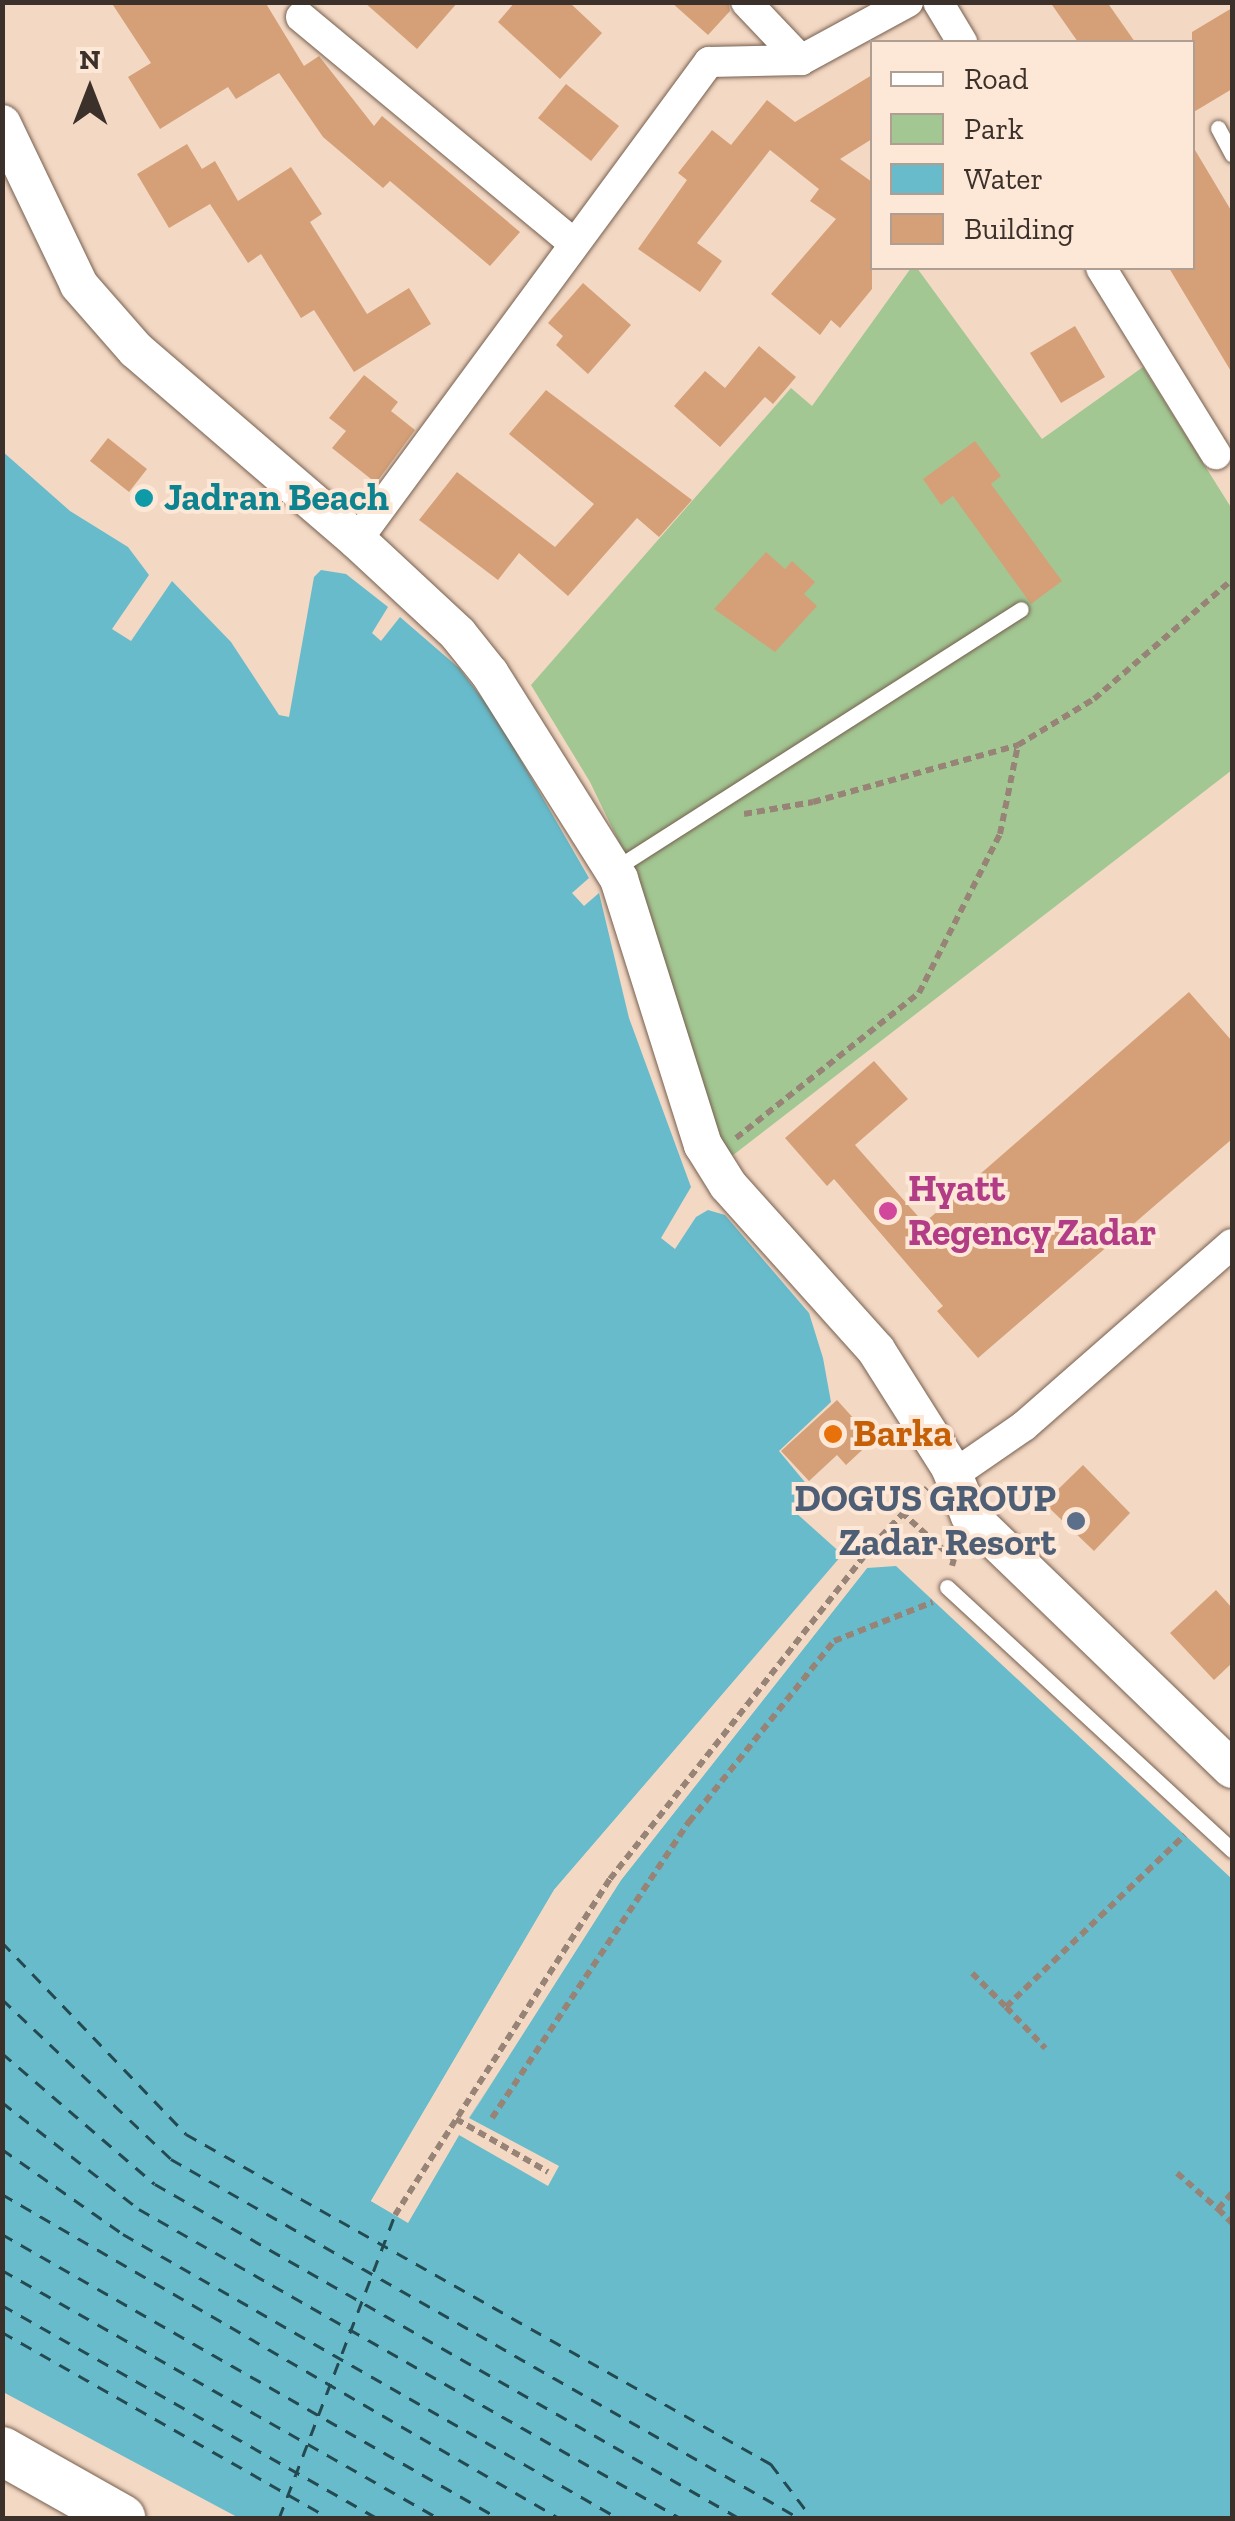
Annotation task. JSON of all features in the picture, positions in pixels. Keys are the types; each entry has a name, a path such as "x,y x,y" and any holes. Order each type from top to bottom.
{"main road":[{"path":"2,2451 122,2518"}],"street":[{"path":"746,2 801,60"},
{"path":"358,540 709,62 801,60 908,2"},
{"path":"938,2 961,40"},
{"path":"301,17 574,244"},
{"path":"2,124 80,285 136,350 358,540 458,634 490,674 613,870 711,1158 876,1350 928,1428 970,1516 1232,1769"},
{"path":"1102,270 1224,450"},
{"path":"951,1471 1024,1426 1232,1244"}],"lane":[{"path":"1218,128 1232,154"},
{"path":"613,870 1021,610"},
{"path":"947,1587 1232,1850"}],"path":[{"path":"733,816 813,802 1018,744 1094,699 1232,580"},
{"path":"711,1158 919,993 1000,834 1018,744"},
{"path":"394,2215 610,1878 900,1512 951,1471"},
{"path":"900,1512 954,1560 947,1587"},
{"path":"492,2118 689,1822 834,1640 934,1601"},
{"path":"1006,2008 1186,1834"},
{"path":"972,1973 1044,2048"},
{"path":"456,2119 548,2172"},
{"path":"1178,2173 1232,2223"},
{"path":"1218,2210 1232,2193"}],"green space":[{"path":"910,270 918,270 1042,439 1143,367 1232,509 1232,770 728,1159 716,1141 631,867 590,782 531,685 791,388 812,406"}],"water":[{"path":"2,451 70,511 128,547 149,575 112,629 131,641 172,581 231,642 279,715 289,717 314,577 321,570 346,574 388,607 372,633 381,641 400,617 459,668 495,715 589,878 572,893 584,906 599,893 629,1018 691,1187 661,1238 675,1249 696,1217 708,1210 725,1215 809,1313 823,1358 831,1402 779,1451 809,1487 795,1512 843,1555 554,1890 371,2201 408,2222 459,2135 548,2186 559,2166 469,2118 621,1880 867,1568 896,1566 1232,1879 1232,2518 239,2518 3,2392"}],"pier":[{"path":"842,1555 847,1557 558,1893 378,2199 406,2216 462,2130 408,2223 371,2201 554,1890"},
{"path":"863,1566 867,1568 621,1880 467,2122 617,1877"}],"building":[{"path":"111,2 265,2 304,66 319,56 374,126 382,116 520,232 490,266 390,181 383,188 323,137 279,73 236,99 228,87 160,129 128,77 151,63"},
{"path":"364,2 458,2 417,49"},
{"path":"515,2 569,2 602,33 560,79 498,22"},
{"path":"671,2 728,2 730,11 708,35"},
{"path":"1050,2 1107,2 1134,40 1077,40"},
{"path":"1232,8 1232,89 1195,111 1195,40 1192,32"},
{"path":"870,76 870,140 840,159 870,181 872,289 840,328 831,320 820,335 771,294 836,219 810,201 819,189 770,150 697,243 722,261 700,292 638,249 687,180 678,173 712,130 731,145 767,100 795,122"},
{"path":"566,84 619,126 591,161 538,118"},
{"path":"187,144 202,169 215,161 238,201 291,167 322,214 310,222 367,314 409,288 431,324 354,372 314,310 301,318 261,254 248,263 210,204 169,228 137,174"},
{"path":"1195,150 1232,212 1232,373 1170,270 1195,270"},
{"path":"583,283 631,325 588,374 556,345 563,336 548,323"},
{"path":"1075,326 1105,377 1061,403 1030,353"},
{"path":"759,346 796,377 773,404 765,397 720,447 674,406 705,371 725,388"},
{"path":"364,375 398,402 391,411 415,430 376,483 332,448 346,431 329,418"},
{"path":"546,390 692,500 659,537 637,518 568,596 519,553 498,580 419,520 457,472 555,547 594,504 509,434"},
{"path":"108,438 147,469 129,492 90,461"},
{"path":"975,441 1001,476 991,484 1062,581 1031,604 953,496 941,505 923,479"},
{"path":"766,552 785,569 792,561 815,582 804,594 817,606 775,652 714,609"},
{"path":"1189,992 1232,1041 1232,1139 978,1358 937,1311 943,1306 834,1179 827,1186 785,1138 874,1061 908,1099 855,1145 924,1223"},
{"path":"837,1400 873,1440 846,1465 837,1455 809,1481 781,1451"},
{"path":"1083,1465 1130,1513 1094,1551 1044,1503"},
{"path":"1216,1590 1232,1608 1232,1663 1214,1680 1170,1633"}],"ferry route":[{"path":"2,1942 186,2134 771,2464 812,2518"},
{"path":"2,1999 171,2159 799,2518"},
{"path":"2,2053 155,2184 739,2518"},
{"path":"2,2102 139,2209 680,2518"},
{"path":"2,2149 123,2234 618,2518"},
{"path":"2,2194 559,2518"},
{"path":"279,2518 395,2215"},
{"path":"2,2234 498,2518"},
{"path":"2,2270 438,2518"},
{"path":"2,2305 377,2518"},
{"path":"2,2332 330,2518"}],"place":[{"name":"Jadran Beach","path":"144,498"},
{"name":"Hyatt Regency Zadar","path":"888,1211"},
{"name":"Barka","path":"833,1434"},
{"name":"DOGUS GROUP Zadar Resort","path":"1076,1521"}]}
